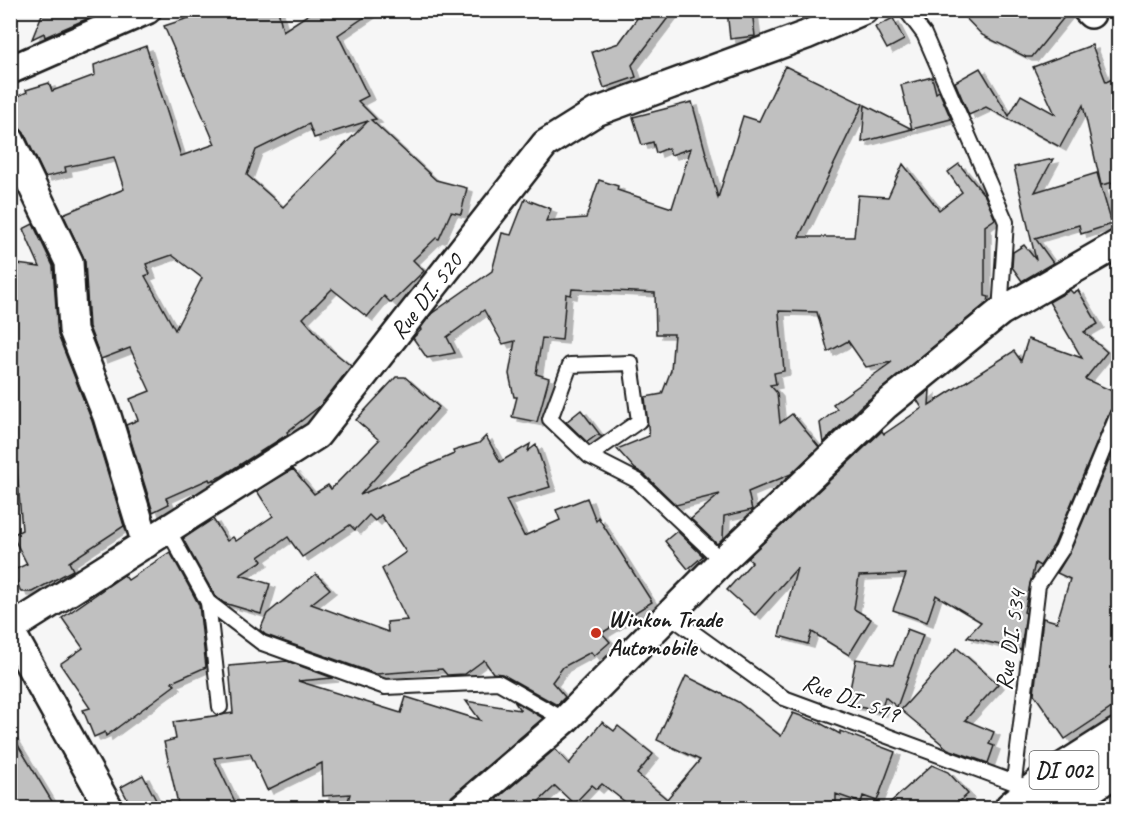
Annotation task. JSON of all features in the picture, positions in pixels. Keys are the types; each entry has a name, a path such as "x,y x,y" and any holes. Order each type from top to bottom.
{"main road":[{"name":"DI 002","path":"1119,735 1044,782 1045,799 1119,768"}],"street":[{"path":"10,70 147,10"},
{"name":"Rue DI. 520","path":"10,629 317,435 545,144 596,112 864,10"},
{"path":"10,141 69,262 73,330 157,537"},
{"path":"462,808 565,720 722,561 886,405 1000,312 1119,244"},
{"path":"10,629 109,808"}],"lane":[{"path":"906,10 924,34 1006,222 1000,312"},
{"path":"590,456 639,421 632,363 570,365 550,419 590,456 638,481 722,561"},
{"name":"Rue DI. 534","path":"1045,799 1038,585 1062,549 1119,414"},
{"path":"157,537 208,602 262,643 385,687 498,682 565,720"},
{"path":"208,602 220,707"},
{"name":"Rue DI. 519","path":"669,615 784,698 1045,799"}],"building":[{"path":"41,10 107,10 45,37 44,33 32,39 43,12"},
{"path":"200,10 278,10 283,31 315,10 375,10 338,35 368,96 358,101 376,119 371,120 436,180 467,188 461,214 451,212 439,239 436,238 413,260 424,271 391,303 384,296 367,317 332,289 303,318 328,347 351,366 320,406 287,432 288,434 222,476 210,481 209,479 166,498 169,504 153,512 126,425 138,420 130,399 150,391 130,348 101,359 89,327 85,261 63,214 124,189 114,157 65,167 66,172 45,177 24,133 18,127 10,124 10,100 27,92 26,90 49,83 52,91 95,75 94,65 146,46 181,156 215,144 164,26 201,14","holes":["368,121 283,207 247,175 256,150 309,124 314,138","172,255 202,278 175,330 145,276 150,274 146,264"]},
{"path":"643,10 674,10 632,65 636,77 604,88 592,52 619,43"},
{"path":"727,10 752,10 755,36 730,39"},
{"path":"958,10 1070,10 1032,57 1026,57 982,35"},
{"path":"893,18 904,40 887,49 875,27"},
{"path":"1092,45 1106,82 1119,76 1119,181 1101,185 1083,105 1060,147 986,107 969,115 955,82 980,68 1009,116 1021,95 1055,114 1033,67"},
{"path":"785,66 863,104 799,237 854,237 858,195 888,197 903,164 939,210 962,192 948,172 959,164 985,196 995,219 985,226 985,296 989,297 988,302 862,405 823,443 820,423 837,409 833,404 892,362 866,367 848,341 828,352 817,312 779,311 784,371 774,373 776,384 770,385 777,393 780,423 792,414 819,447 791,474 748,492 752,510 724,516 723,538 717,544 691,519 720,494 676,505 644,474 635,469 617,449 649,436 645,397 662,394 671,370 674,334 656,334 655,293 572,289 571,295 566,294 562,340 542,338 536,374 549,378 537,422 512,417 517,397 514,397 509,374 515,341 503,344 484,310 447,337 455,353 427,358 413,338 431,314 492,271 502,233 511,235 525,199 551,209 546,221 586,218 599,180 618,186 617,190 672,208 691,148 671,155 668,148 656,153 653,142 642,145 633,117 692,102 718,198 743,116 759,121"},
{"path":"932,77 936,93 939,91 951,119 862,142 865,105 912,129 901,85"},
{"path":"1053,159 1035,192 1097,173 1112,224 1081,234 1079,225 1035,238 1053,263 1022,281 1012,267 1013,252 1024,245 1036,260 1014,167"},
{"path":"33,224 53,266 58,335 92,421 124,526 69,562 73,570 32,592 21,592 12,571 27,564 12,535 22,530 17,470 10,470 10,263 40,267 23,229"},
{"path":"1070,290 1073,293 1078,290 1098,324 1084,332 1107,352 1085,379 1119,394 1119,405 1110,411 1054,545 1040,566 1035,563 1024,612 1026,613 1021,650 967,637 981,622 936,595 927,622 893,610 906,574 859,576 854,609 871,619 849,655 812,632 808,644 779,636 797,568 755,615 727,590 752,562 747,558 882,431 884,434 922,408 917,400 930,390 929,405 1014,351 1021,361 1028,339 1082,358 1049,302"},
{"path":"396,377 405,377 439,407 360,495 454,454 453,451 479,443 486,436 500,462 530,444 528,451 536,445 550,487 506,500 524,536 560,520 556,510 587,498 596,521 598,517 652,602 602,633 610,642 594,656 591,652 563,667 552,682 565,697 557,705 502,674 493,673 484,660 465,674 447,675 442,669 376,674 266,635 260,630 267,614 316,574 330,589 311,604 388,632 387,622 407,620 382,569 406,552 381,515 375,521 369,515 355,530 350,525 302,557 288,537 259,557 262,561 240,575 270,584 261,614 224,603 215,596 183,539 213,519 227,541 233,537 236,541 273,516 257,491 293,469 314,494 328,485 331,489 379,440 356,420"},
{"path":"581,410 601,436 597,435 587,442 566,422"},
{"path":"1119,436 1119,703 1065,739 1034,694 1043,618 1057,622 1070,579 1057,573 1070,552"},
{"path":"677,531 703,556 688,569 665,541"},
{"path":"170,552 199,605 206,667 172,682 175,685 106,736 105,732 94,737 83,710 90,708 60,664 83,648 62,618 124,575 128,580"},
{"path":"907,629 923,635 897,707 885,697 881,712 847,704 856,659 893,665"},
{"path":"957,648 998,684 965,720 994,732 989,744 994,746 988,763 948,749 901,710"},
{"path":"287,661 333,678 298,681 401,713 406,697 480,720 466,701 520,710 514,701 543,718 452,796 447,802 447,808 346,808 350,794 323,796 322,763 267,790 250,753 214,758 238,808 179,808 164,742 176,739 173,722 233,713 229,666"},
{"path":"686,676 738,702 781,736 793,713 820,723 840,734 840,731 895,752 877,801 863,796 861,803 836,794 836,802 796,801 785,808 633,808 602,784 597,789 592,785 574,804 555,786 532,808 506,808 497,799 555,749 569,764 602,722 614,731 618,726 653,754 637,774 667,799 700,760 657,740"},
{"path":"10,732 56,808 10,808"},
{"path":"932,765 948,772 968,794 952,808 884,808"},
{"path":"143,775 160,808 132,808 121,787"}],"place":[{"name":"Winkon Trade Automobile","path":"596,633"}]}
